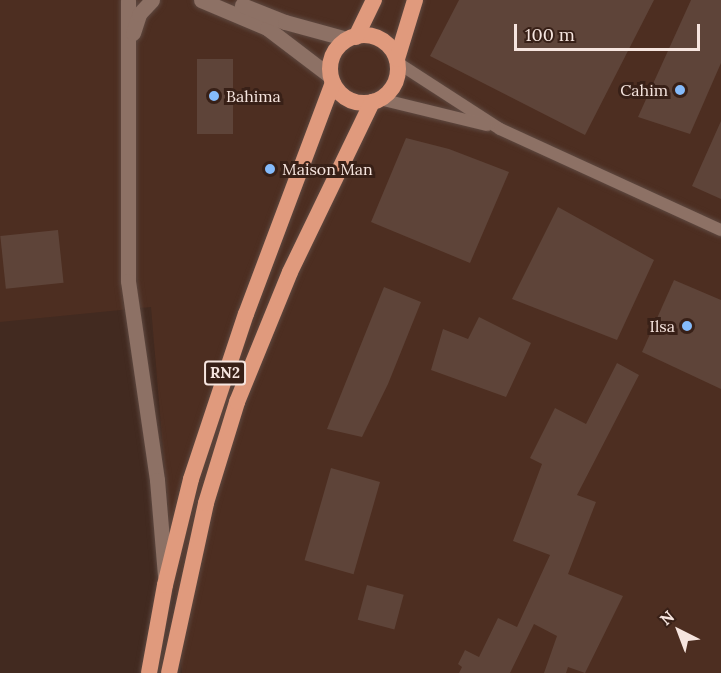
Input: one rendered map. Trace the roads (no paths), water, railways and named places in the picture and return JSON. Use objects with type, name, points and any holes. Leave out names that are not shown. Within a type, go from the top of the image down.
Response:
[{"type":"highway","name":"RN2","points":[[149,673],[165,585],[191,479],[224,375],[332,79],[333,55],[352,38],[374,0]]},
{"type":"highway","name":"RN2","points":[[170,673],[206,503],[237,402],[294,262],[376,101],[394,87],[398,61],[415,0]]},
{"type":"highway","points":[[352,38],[381,38],[398,61]]},
{"type":"highway","points":[[332,79],[345,97],[376,101]]},
{"type":"street","points":[[128,0],[128,281],[157,480],[165,585]]},
{"type":"street","points":[[129,53],[134,25],[152,0]]},
{"type":"street","points":[[201,0],[267,28],[332,79]]},
{"type":"street","points":[[232,0],[285,22],[352,38]]},
{"type":"street","points":[[398,61],[500,129],[721,230]]},
{"type":"street","points":[[376,101],[500,129]]},
{"type":"place","name":"Cahim","points":[[680,90]]},
{"type":"place","name":"Bahima","points":[[214,96]]},
{"type":"place","name":"Maison Man","points":[[270,169]]},
{"type":"place","name":"Ilsa","points":[[687,326]]}]
